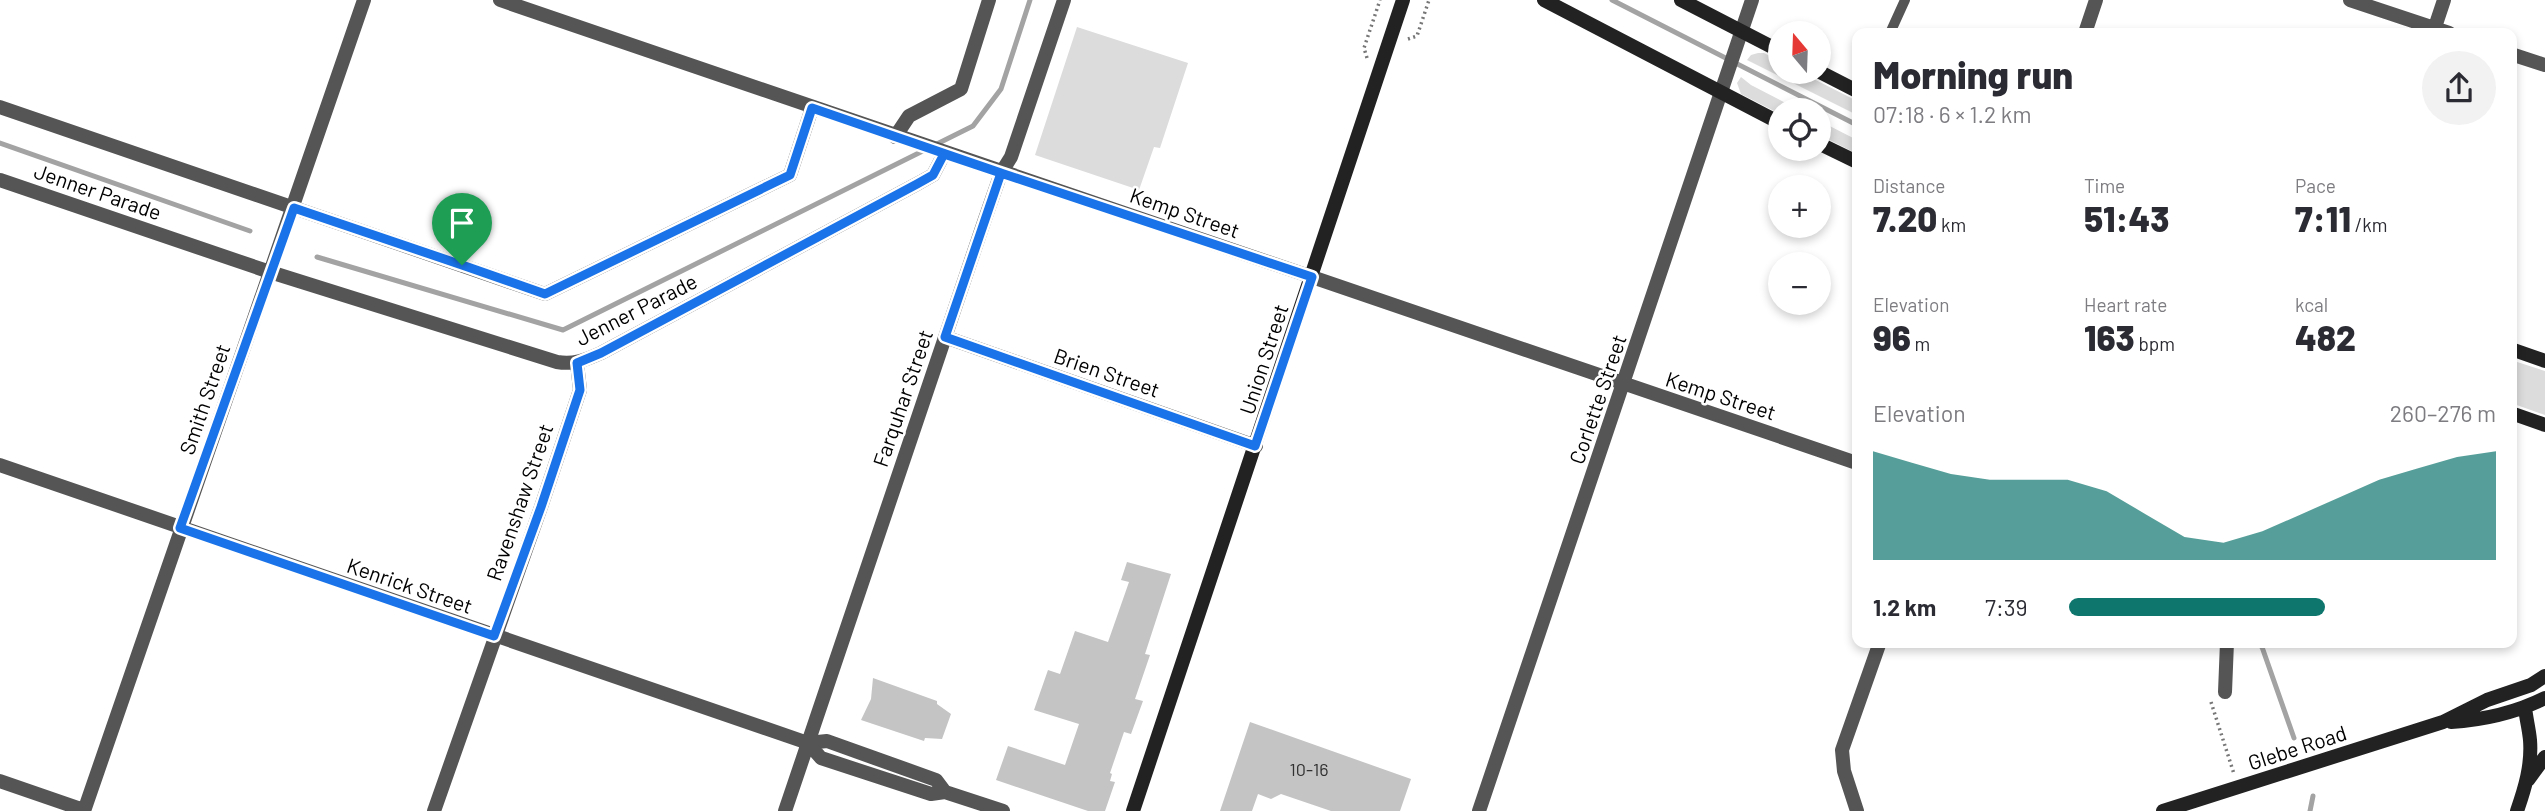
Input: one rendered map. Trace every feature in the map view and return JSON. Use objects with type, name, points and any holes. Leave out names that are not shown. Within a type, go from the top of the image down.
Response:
[{"type":"main road","name":"Union Street","points":[[1133,811],[1403,0]]},
{"type":"main road","points":[[1544,0],[1768,117]]},
{"type":"main road","points":[[1681,0],[1768,45]]},
{"type":"main road","points":[[1831,78],[1852,88]]},
{"type":"main road","points":[[1831,149],[1852,160]]},
{"type":"main road","points":[[2517,351],[2545,361]]},
{"type":"main road","points":[[2517,415],[2545,425]]},
{"type":"main road","name":"Glebe Road","points":[[2164,811],[2443,722],[2487,700],[2532,685],[2545,676]]},
{"type":"main road","points":[[2517,811],[2528,780],[2530,742],[2525,706],[2545,685]]},
{"type":"main road","name":"Glebe Road","points":[[2443,722],[2471,720],[2545,698]]},
{"type":"main road","points":[[2528,780],[2545,757]]},
{"type":"street","name":"Smith Street","points":[[84,810],[364,0]]},
{"type":"street","name":"Kemp Street","points":[[500,0],[939,153],[1852,461]]},
{"type":"street","points":[[902,139],[909,117],[961,89],[989,0]]},
{"type":"street","name":"Farquhar Street","points":[[785,811],[1001,173],[1011,158],[1064,0]]},
{"type":"street","name":"Corlette Street","points":[[1479,811],[1752,0]]},
{"type":"street","points":[[2087,28],[2096,0]]},
{"type":"street","points":[[2350,0],[2428,28]]},
{"type":"street","points":[[2440,28],[2444,0]]},
{"type":"street","points":[[2517,56],[2545,65]]},
{"type":"street","points":[[0,107],[545,294],[790,175],[812,108]]},
{"type":"street","name":"Jenner Parade","points":[[0,180],[270,272],[557,362],[577,363],[601,353],[933,175],[939,153]]},
{"type":"street","name":"Brien Street","points":[[945,337],[1255,446]]},
{"type":"street","name":"Ravenshaw Street","points":[[433,811],[580,390],[577,363]]},
{"type":"street","name":"Kenrick Street","points":[[0,465],[807,743],[821,758],[931,794],[945,792],[1003,811]]},
{"type":"street","points":[[1857,811],[1844,771],[1843,750],[1878,648]]},
{"type":"street","points":[[2225,692],[2227,648]]},
{"type":"street","points":[[0,781],[84,810]]},
{"type":"lane","points":[[1892,28],[1905,0]]},
{"type":"path","points":[[1363,48],[1380,0]]},
{"type":"path","points":[[1416,36],[1429,0]]},
{"type":"path","points":[[2225,692],[2210,698],[2239,787]]},
{"type":"shaded area","points":[[1077,27],[1188,63],[1160,148],[1154,147],[1139,190],[1035,155]]},
{"type":"shaded area","points":[[1758,53],[1768,55],[1768,70],[1747,60]]},
{"type":"shaded area","points":[[1741,77],[1776,98],[1768,98],[1768,108],[1741,94],[1737,83]]},
{"type":"shaded area","points":[[1795,84],[1824,84],[1852,98],[1852,112],[1831,102],[1831,98],[1823,98]]},
{"type":"shaded area","points":[[1831,127],[1852,137],[1852,151],[1831,141]]},
{"type":"shaded area","points":[[2517,362],[2545,371],[2545,415],[2517,405]]},
{"type":"building","points":[[1127,562],[1171,574],[1145,654],[1150,655],[1135,699],[1143,701],[1131,734],[1124,732],[1110,773],[1110,781],[1115,782],[1105,811],[1088,811],[996,780],[1008,746],[1065,765],[1079,724],[1034,710],[1048,670],[1060,674],[1075,631],[1108,642],[1129,582],[1121,580]]},
{"type":"building","points":[[873,678],[937,701],[937,704],[951,714],[942,739],[925,738],[924,741],[861,720],[871,699]]},
{"type":"building","points":[[1250,722],[1411,779],[1400,811],[1331,811],[1281,794],[1271,799],[1258,794],[1252,811],[1220,811]]},
{"type":"waterway","points":[[317,257],[563,330],[973,126],[1001,89],[1030,0]]},
{"type":"waterway","points":[[1612,0],[1852,122]]},
{"type":"waterway","points":[[0,143],[250,231]]},
{"type":"waterway","points":[[2262,648],[2294,738]]},
{"type":"waterway","points":[[2310,811],[2313,796]]},
{"type":"route","points":[[462,265],[294,208],[180,528],[494,636],[580,390],[577,363],[601,353],[933,175],[944,154],[1001,173],[1312,277],[1255,446],[945,337],[1001,173],[812,108],[790,175],[545,294],[462,265]]}]
